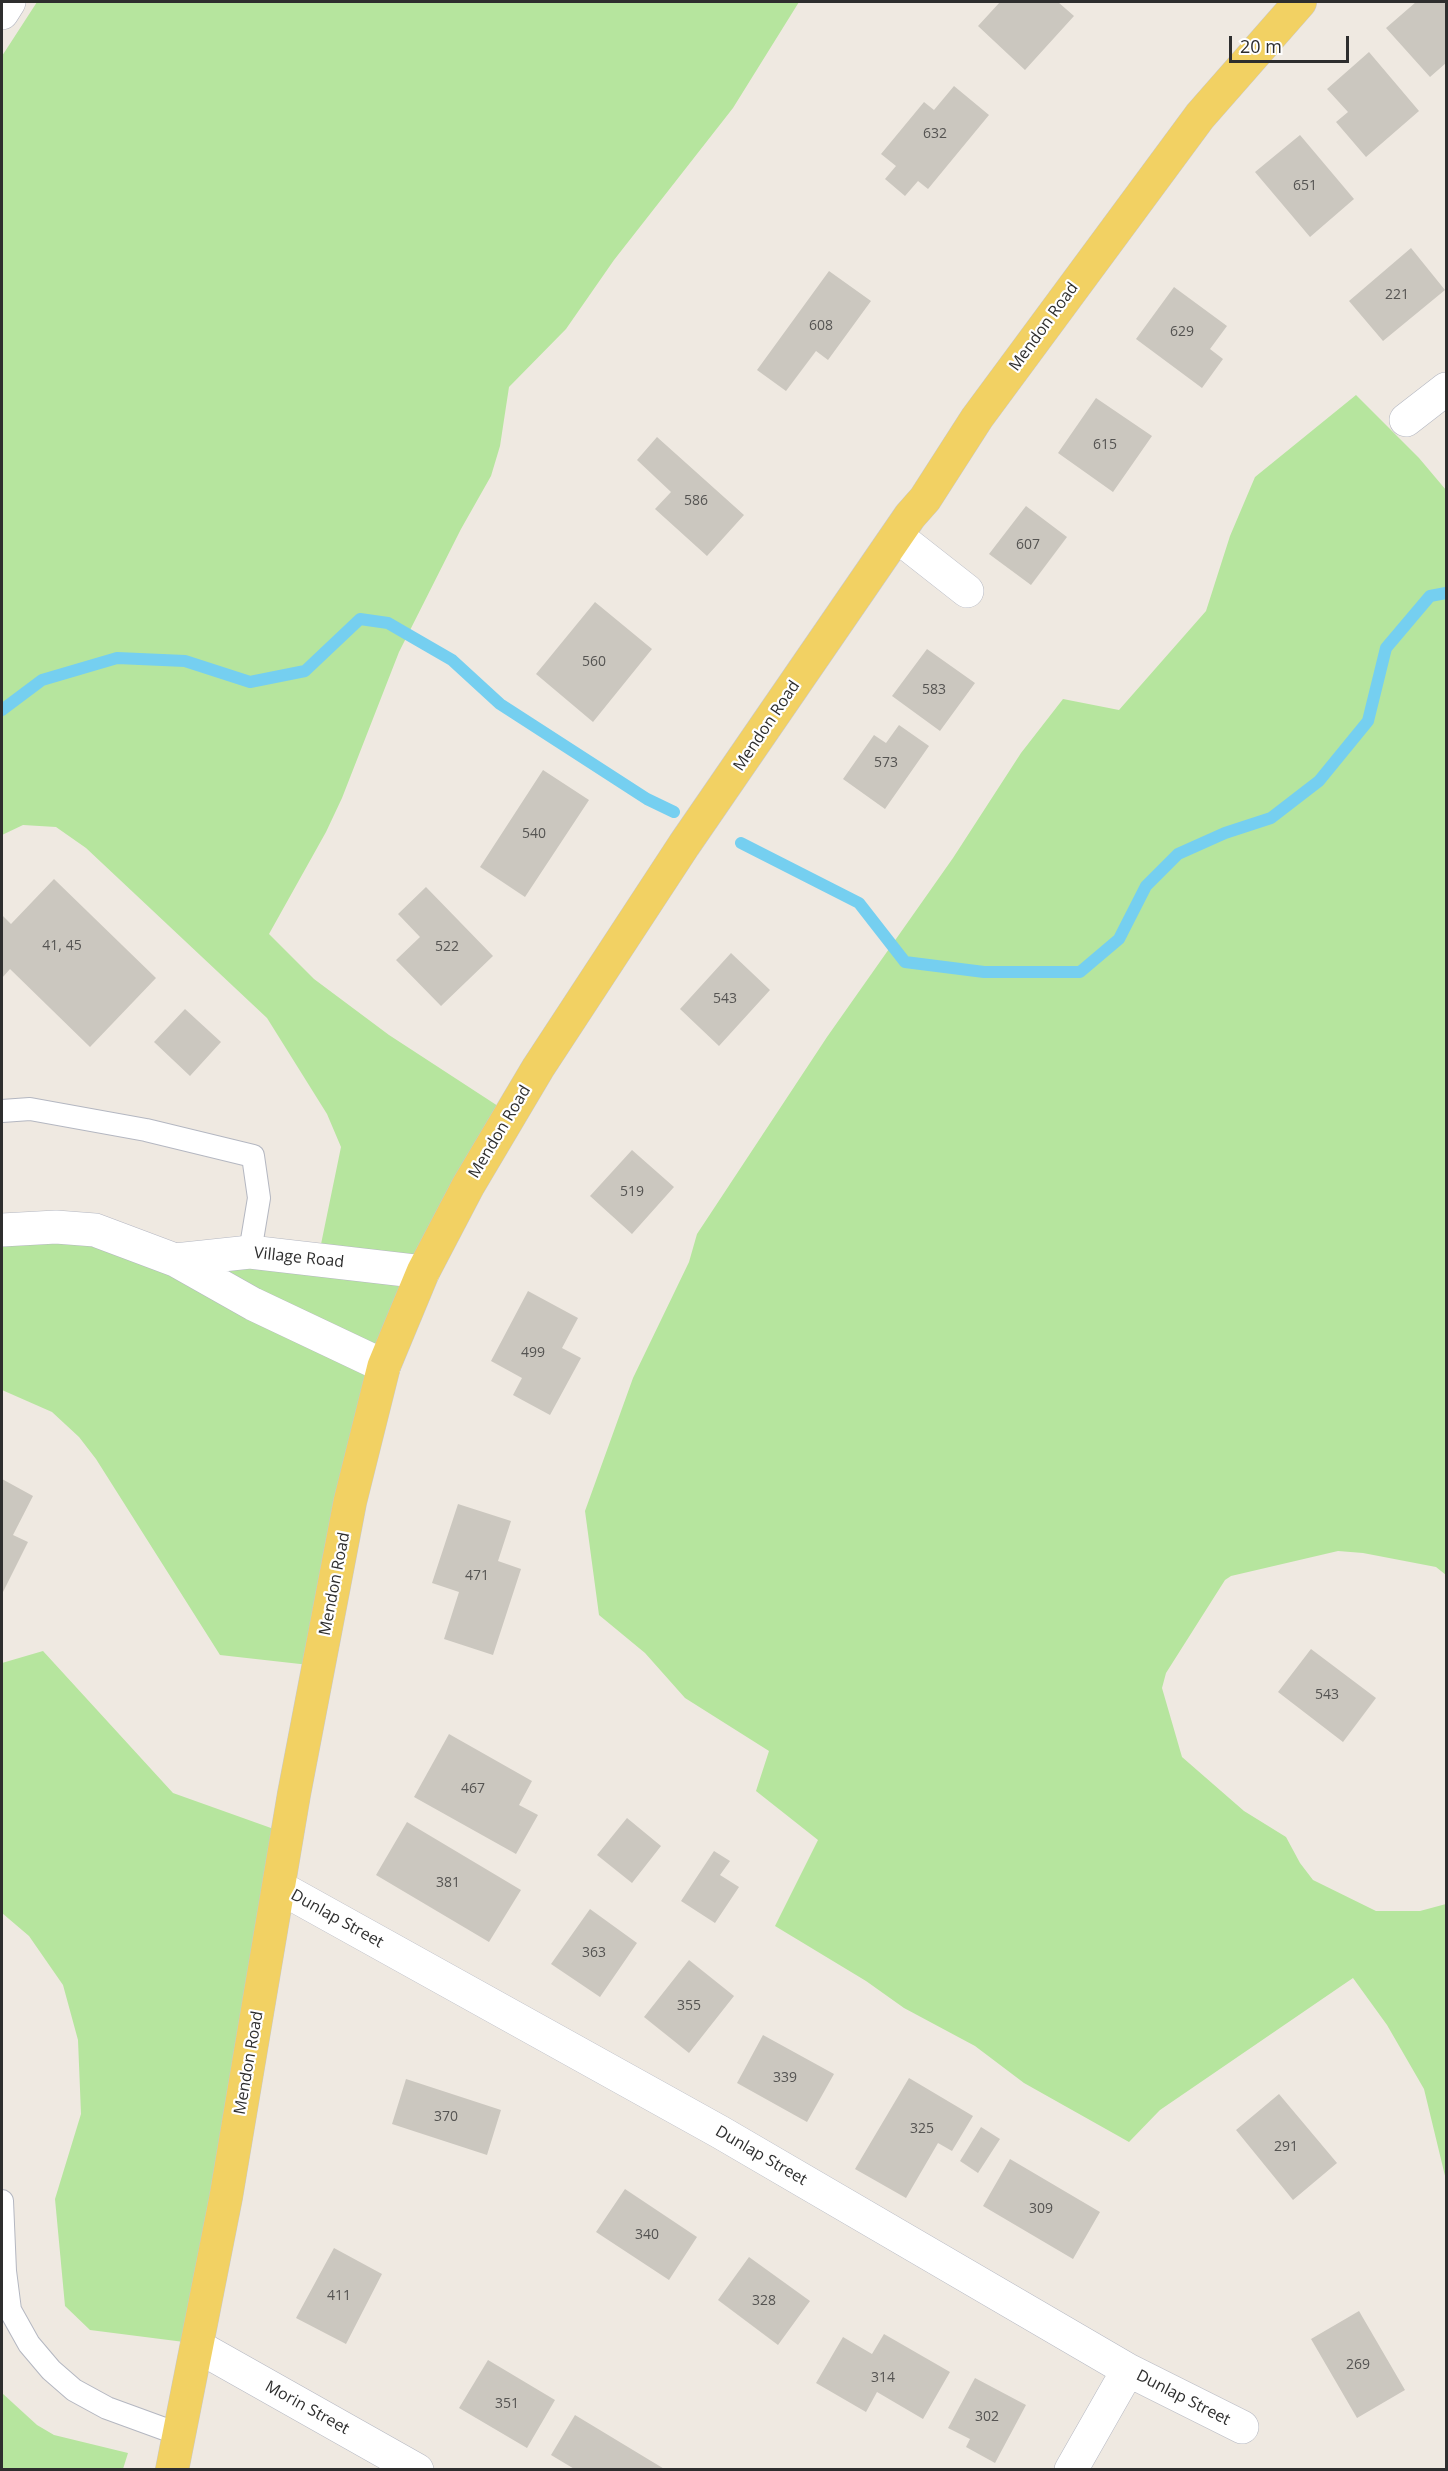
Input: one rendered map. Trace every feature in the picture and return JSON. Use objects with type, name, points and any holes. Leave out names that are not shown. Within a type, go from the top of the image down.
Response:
[{"type":"main road","name":"Mendon Road","points":[[172,2469],[181,2435],[205,2296],[226,2197],[294,1794],[350,1502],[384,1366],[423,1272],[468,1186],[583,997],[684,845],[910,516],[925,499],[977,418],[1200,116],[1300,2]]},
{"type":"street","points":[[2,13],[9,2]]},
{"type":"street","points":[[1406,420],[1446,389]]},
{"type":"street","points":[[897,536],[967,591]]},
{"type":"street","name":"Village Road","points":[[2,1230],[56,1227],[94,1230],[175,1260],[253,1304],[384,1366]]},
{"type":"street","name":"Village Road","points":[[175,1260],[250,1252],[423,1272]]},
{"type":"street","name":"Dunlap Street","points":[[279,1887],[720,2132],[1128,2370],[1242,2427]]},
{"type":"street","name":"Morin Street","points":[[197,2346],[417,2469]]},
{"type":"street","points":[[1071,2469],[1128,2370]]},
{"type":"lane","points":[[2,1111],[30,1109],[146,1130],[253,1155],[259,1198],[250,1252]]},
{"type":"lane","points":[[2,2201],[5,2271],[10,2310],[29,2344],[51,2370],[74,2390],[107,2408],[181,2435]]},
{"type":"green space","points":[[37,2],[799,2],[733,108],[614,260],[566,329],[509,387],[500,446],[491,476],[461,529],[399,652],[342,798],[326,832],[269,934],[314,979],[389,1035],[501,1108],[406,1334],[318,1666],[220,1655],[96,1459],[79,1437],[52,1412],[2,1390],[2,1234],[142,1246],[320,1249],[341,1147],[327,1114],[267,1018],[86,848],[56,827],[23,825],[2,835],[2,56]]},
{"type":"green space","points":[[1356,395],[1419,458],[1446,490],[1446,1575],[1436,1567],[1363,1553],[1338,1551],[1231,1576],[1225,1580],[1166,1673],[1162,1688],[1182,1757],[1244,1811],[1286,1837],[1300,1863],[1313,1880],[1376,1911],[1420,1911],[1446,1904],[1446,2180],[1424,2089],[1387,2025],[1353,1978],[1160,2110],[1129,2142],[1024,2083],[975,2046],[904,2008],[866,1981],[775,1926],[818,1840],[756,1791],[769,1751],[685,1698],[645,1653],[599,1615],[585,1511],[633,1378],[689,1262],[697,1234],[827,1037],[953,858],[1021,753],[1063,699],[1119,710],[1206,611],[1230,536],[1255,477]]},
{"type":"green space","points":[[43,1651],[173,1793],[285,1833],[192,2343],[90,2330],[65,2306],[55,2199],[81,2114],[78,2040],[63,1985],[29,1936],[2,1913],[2,1663]]},
{"type":"green space","points":[[2,2393],[37,2425],[54,2435],[128,2453],[123,2469],[2,2469]]},
{"type":"building","points":[[1000,2],[1058,2],[1074,16],[1025,70],[978,26]]},
{"type":"building","points":[[1416,2],[1446,2],[1446,63],[1430,77],[1386,28]]},
{"type":"building","points":[[1369,52],[1419,111],[1366,157],[1336,122],[1348,112],[1327,89]]},
{"type":"building","points":[[954,86],[989,115],[928,189],[918,181],[905,196],[885,179],[896,166],[881,154],[924,102],[934,110]]},
{"type":"building","points":[[1300,135],[1354,199],[1310,237],[1255,172]]},
{"type":"building","points":[[1411,248],[1445,290],[1383,341],[1349,301]]},
{"type":"building","points":[[829,271],[871,301],[828,360],[816,351],[786,391],[757,370]]},
{"type":"building","points":[[1174,287],[1227,326],[1210,349],[1223,359],[1202,388],[1136,339]]},
{"type":"building","points":[[1096,398],[1152,436],[1113,492],[1058,453]]},
{"type":"building","points":[[657,437],[744,515],[707,556],[655,509],[671,492],[637,460]]},
{"type":"building","points":[[1026,506],[1067,537],[1031,585],[989,554]]},
{"type":"building","points":[[595,602],[652,649],[593,722],[536,674]]},
{"type":"building","points":[[927,649],[975,683],[940,731],[892,696]]},
{"type":"building","points":[[899,725],[929,746],[885,809],[843,779],[874,735],[886,743]]},
{"type":"building","points":[[543,770],[589,800],[525,897],[480,867]]},
{"type":"building","points":[[54,879],[156,978],[90,1047],[10,969],[2,978],[2,915],[11,924]]},
{"type":"building","points":[[426,887],[493,956],[441,1006],[396,960],[420,937],[398,914]]},
{"type":"building","points":[[731,953],[770,990],[719,1046],[680,1009]]},
{"type":"building","points":[[185,1009],[221,1042],[190,1076],[154,1042]]},
{"type":"building","points":[[632,1150],[674,1187],[632,1234],[590,1196]]},
{"type":"building","points":[[528,1291],[578,1318],[562,1348],[581,1358],[550,1415],[513,1395],[522,1378],[491,1361]]},
{"type":"building","points":[[2,1479],[33,1496],[13,1535],[28,1542],[2,1594]]},
{"type":"building","points":[[458,1504],[511,1521],[498,1561],[521,1569],[493,1655],[444,1639],[459,1592],[432,1583]]},
{"type":"building","points":[[1311,1649],[1376,1698],[1343,1742],[1278,1692]]},
{"type":"building","points":[[449,1734],[532,1781],[519,1805],[538,1815],[516,1854],[414,1797]]},
{"type":"building","points":[[627,1818],[661,1846],[632,1883],[597,1855]]},
{"type":"building","points":[[407,1822],[521,1890],[489,1942],[376,1875]]},
{"type":"building","points":[[714,1851],[730,1861],[720,1875],[739,1887],[715,1923],[681,1901]]},
{"type":"building","points":[[590,1909],[637,1943],[600,1997],[551,1964]]},
{"type":"building","points":[[689,1960],[734,1996],[689,2053],[644,2017]]},
{"type":"building","points":[[763,2035],[834,2074],[807,2122],[737,2083]]},
{"type":"building","points":[[909,2078],[973,2116],[952,2151],[938,2143],[906,2198],[855,2169]]},
{"type":"building","points":[[406,2079],[501,2110],[487,2155],[392,2124]]},
{"type":"building","points":[[1279,2094],[1337,2163],[1293,2200],[1236,2130]]},
{"type":"building","points":[[981,2127],[1000,2139],[978,2173],[960,2161]]},
{"type":"building","points":[[1010,2159],[1100,2212],[1073,2259],[983,2206]]},
{"type":"building","points":[[625,2189],[697,2237],[669,2280],[596,2232]]},
{"type":"building","points":[[334,2248],[382,2274],[346,2344],[296,2318]]},
{"type":"building","points":[[749,2257],[810,2301],[778,2345],[718,2300]]},
{"type":"building","points":[[1359,2311],[1405,2390],[1357,2418],[1311,2339]]},
{"type":"building","points":[[884,2334],[950,2372],[923,2419],[877,2392],[866,2412],[816,2383],[843,2337],[872,2354]]},
{"type":"building","points":[[488,2360],[555,2400],[527,2448],[459,2408]]},
{"type":"building","points":[[975,2378],[1026,2405],[995,2463],[966,2447],[970,2439],[948,2428]]},
{"type":"building","points":[[575,2415],[666,2470],[576,2470],[551,2455]]},
{"type":"waterway","points":[[741,843],[859,903],[905,962],[984,972],[1080,972],[1119,939],[1146,886],[1178,854],[1225,833],[1271,818],[1319,781],[1368,721],[1386,648],[1430,596],[1446,593]]},
{"type":"waterway","points":[[2,710],[42,680],[117,658],[185,661],[250,682],[305,671],[360,619],[388,623],[452,660],[500,704],[647,799],[674,812]]}]
